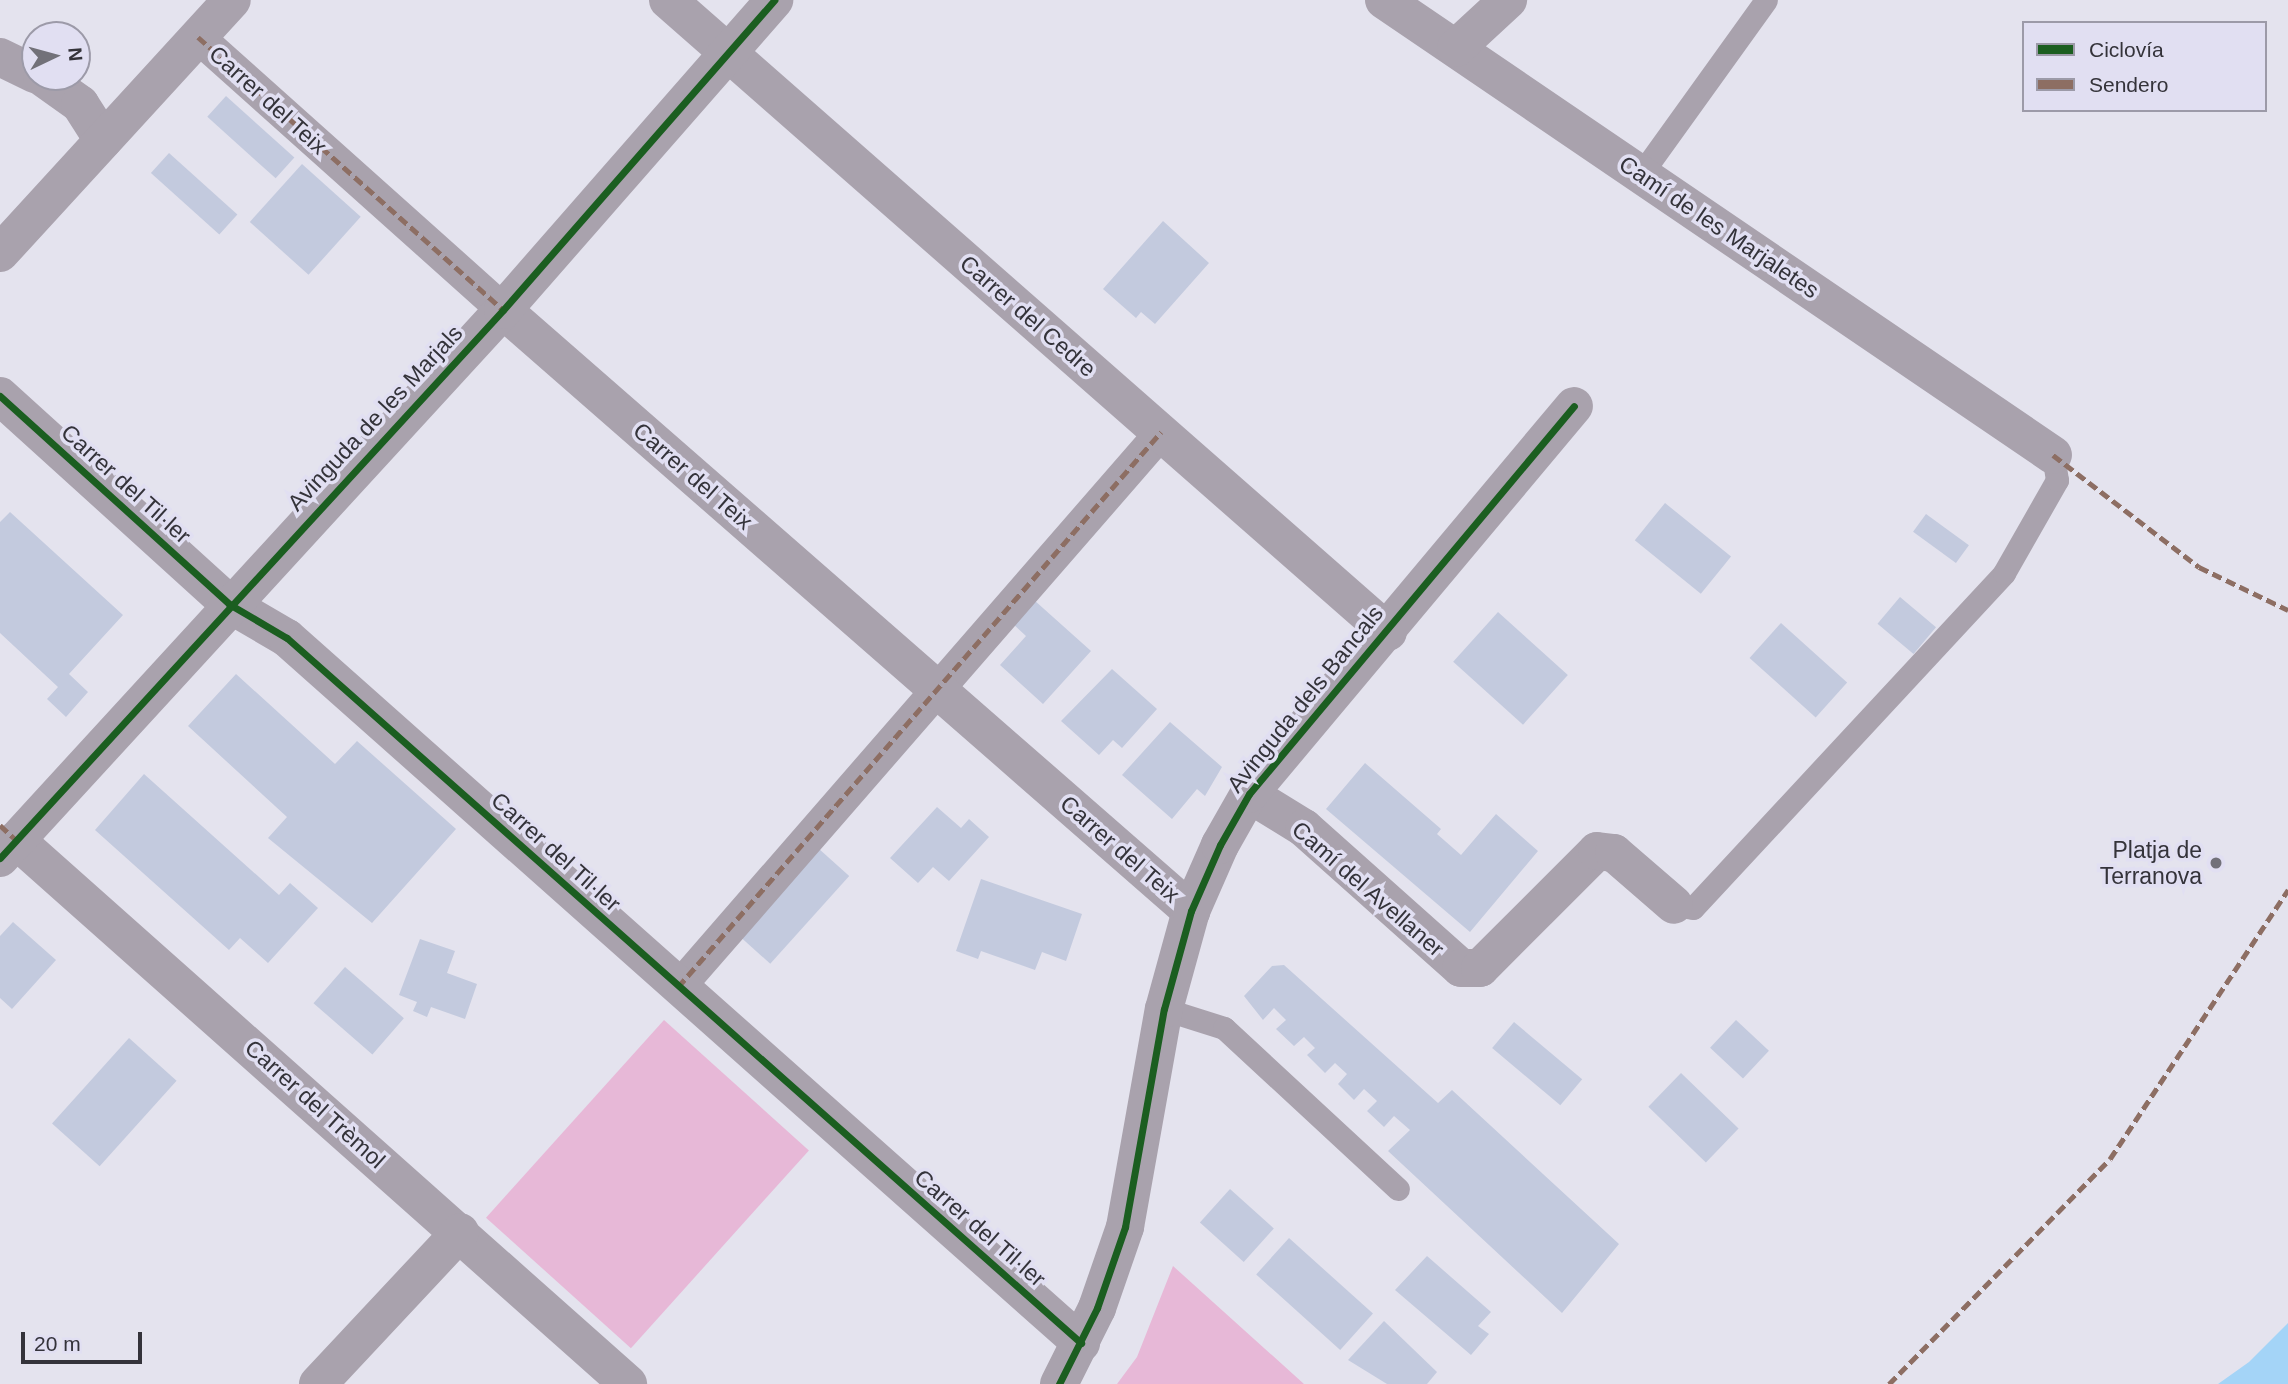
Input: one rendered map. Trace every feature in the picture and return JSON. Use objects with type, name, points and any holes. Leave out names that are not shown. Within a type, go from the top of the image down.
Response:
[{"type":"street","points":[[0,253],[232,0]]},
{"type":"street","name":"Carrer del Cedre","points":[[668,0],[1388,632]]},
{"type":"street","name":"Avinguda de les Marjals","points":[[5,841],[503,310],[731,55],[774,0]]},
{"type":"street","name":"Camí de les Marjaletes","points":[[1384,0],[2053,456]]},
{"type":"street","points":[[1456,48],[1508,0]]},
{"type":"street","name":"Carrer del Teix","points":[[198,37],[503,310],[1191,911]]},
{"type":"street","points":[[0,57],[21,67]]},
{"type":"street","points":[[62,91],[80,104],[103,140]]},
{"type":"street","name":"Carrer del Til·ler","points":[[0,396],[229,604],[287,638],[1082,1343]]},
{"type":"street","name":"Avinguda dels Bancals","points":[[1059,1384],[1082,1343],[1125,1227],[1164,1009],[1191,911],[1248,794],[1388,632],[1414,593],[1574,407]]},
{"type":"street","points":[[678,987],[1161,432]]},
{"type":"street","name":"Camí del Avellaner","points":[[1248,794],[1304,828],[1461,968],[1471,971],[1488,961],[1597,851],[1614,852],[1674,905]]},
{"type":"street","name":"Carrer del Trèmol","points":[[5,841],[460,1232],[628,1384]]},
{"type":"street","points":[[318,1384],[460,1232]]},
{"type":"lane","points":[[1641,174],[1766,0]]},
{"type":"lane","points":[[1674,905],[1693,908],[2004,573],[2057,480],[2053,456]]},
{"type":"lane","points":[[1164,1009],[1224,1028],[1398,1189]]},
{"type":"shaded area","points":[[664,1020],[809,1150],[631,1348],[486,1218]]},
{"type":"shaded area","points":[[1173,1266],[1304,1384],[1117,1384],[1137,1357]]},
{"type":"water","points":[[2288,1323],[2288,1384],[2218,1384],[2249,1362]]},
{"type":"building","points":[[226,96],[294,158],[276,178],[207,117]]},
{"type":"building","points":[[169,153],[237,215],[219,235],[151,173]]},
{"type":"building","points":[[302,164],[361,217],[309,275],[250,222]]},
{"type":"building","points":[[1163,221],[1209,263],[1155,324],[1141,312],[1136,318],[1103,289]]},
{"type":"building","points":[[1665,503],[1731,556],[1701,594],[1635,540]]},
{"type":"building","points":[[10,512],[123,615],[69,674],[88,692],[66,717],[47,699],[58,687],[0,633],[0,522]]},
{"type":"building","points":[[1926,514],[1969,545],[1956,563],[1913,532]]},
{"type":"building","points":[[1900,597],[1936,627],[1914,654],[1878,624]]},
{"type":"building","points":[[1034,600],[1091,651],[1043,704],[1000,665],[1026,636],[1013,624]]},
{"type":"building","points":[[1498,612],[1568,675],[1523,725],[1453,662]]},
{"type":"building","points":[[1781,623],[1847,683],[1816,717],[1750,658]]},
{"type":"building","points":[[1112,669],[1157,709],[1122,748],[1113,740],[1099,755],[1061,721]]},
{"type":"building","points":[[236,674],[335,764],[357,741],[456,829],[372,923],[268,838],[287,817],[188,726]]},
{"type":"building","points":[[1170,722],[1222,767],[1205,796],[1197,789],[1172,819],[1122,775]]},
{"type":"building","points":[[1365,763],[1441,829],[1437,834],[1461,855],[1496,814],[1538,851],[1470,932],[1326,809]]},
{"type":"building","points":[[144,774],[279,895],[290,883],[318,908],[268,963],[240,938],[229,950],[95,830]]},
{"type":"building","points":[[937,807],[961,828],[969,819],[989,837],[949,881],[933,867],[918,883],[890,858]]},
{"type":"building","points":[[818,848],[849,876],[770,964],[739,936]]},
{"type":"building","points":[[981,879],[1082,914],[1066,961],[1042,952],[1035,970],[981,951],[978,959],[956,951]]},
{"type":"building","points":[[13,922],[56,960],[12,1009],[0,998],[0,936]]},
{"type":"building","points":[[420,939],[455,951],[447,973],[477,984],[465,1019],[431,1007],[427,1017],[413,1011],[417,1002],[399,995]]},
{"type":"building","points":[[1284,965],[1438,1103],[1452,1090],[1619,1244],[1562,1313],[1388,1151],[1410,1130],[1394,1116],[1384,1127],[1367,1111],[1377,1101],[1364,1089],[1354,1100],[1338,1084],[1347,1074],[1335,1063],[1325,1073],[1307,1055],[1315,1048],[1304,1037],[1294,1046],[1276,1029],[1286,1020],[1274,1008],[1263,1020],[1244,996],[1272,966]]},
{"type":"building","points":[[345,967],[404,1018],[372,1054],[314,1003]]},
{"type":"building","points":[[1736,1020],[1769,1051],[1743,1078],[1710,1048]]},
{"type":"building","points":[[1514,1022],[1582,1079],[1560,1105],[1492,1048]]},
{"type":"building","points":[[129,1038],[177,1081],[100,1166],[52,1123]]},
{"type":"building","points":[[1681,1073],[1739,1129],[1706,1162],[1648,1107]]},
{"type":"building","points":[[1230,1189],[1274,1228],[1244,1262],[1200,1222]]},
{"type":"building","points":[[1289,1238],[1373,1314],[1340,1350],[1256,1274]]},
{"type":"building","points":[[1427,1256],[1491,1312],[1478,1326],[1489,1334],[1471,1355],[1395,1290]]},
{"type":"building","points":[[1384,1321],[1437,1372],[1427,1384],[1387,1384],[1348,1360]]},
{"type":"marked path","points":[[198,37],[503,310]]},
{"type":"marked path","points":[[678,987],[1161,432]]},
{"type":"marked path","points":[[2053,455],[2199,567],[2288,610]]},
{"type":"marked path","points":[[0,825],[16,840]]},
{"type":"marked path","points":[[1889,1384],[2110,1159],[2288,890]]},
{"type":"cycle path","points":[[0,858],[503,310],[774,0]]},
{"type":"cycle path","points":[[0,396],[229,604],[287,638],[1081,1343]]},
{"type":"cycle path","points":[[1059,1384],[1097,1308],[1125,1227],[1164,1009],[1191,911],[1220,845],[1249,794],[1574,406]]},
{"type":"place","name":"Platja de Terranova","points":[[2216,863]]}]
